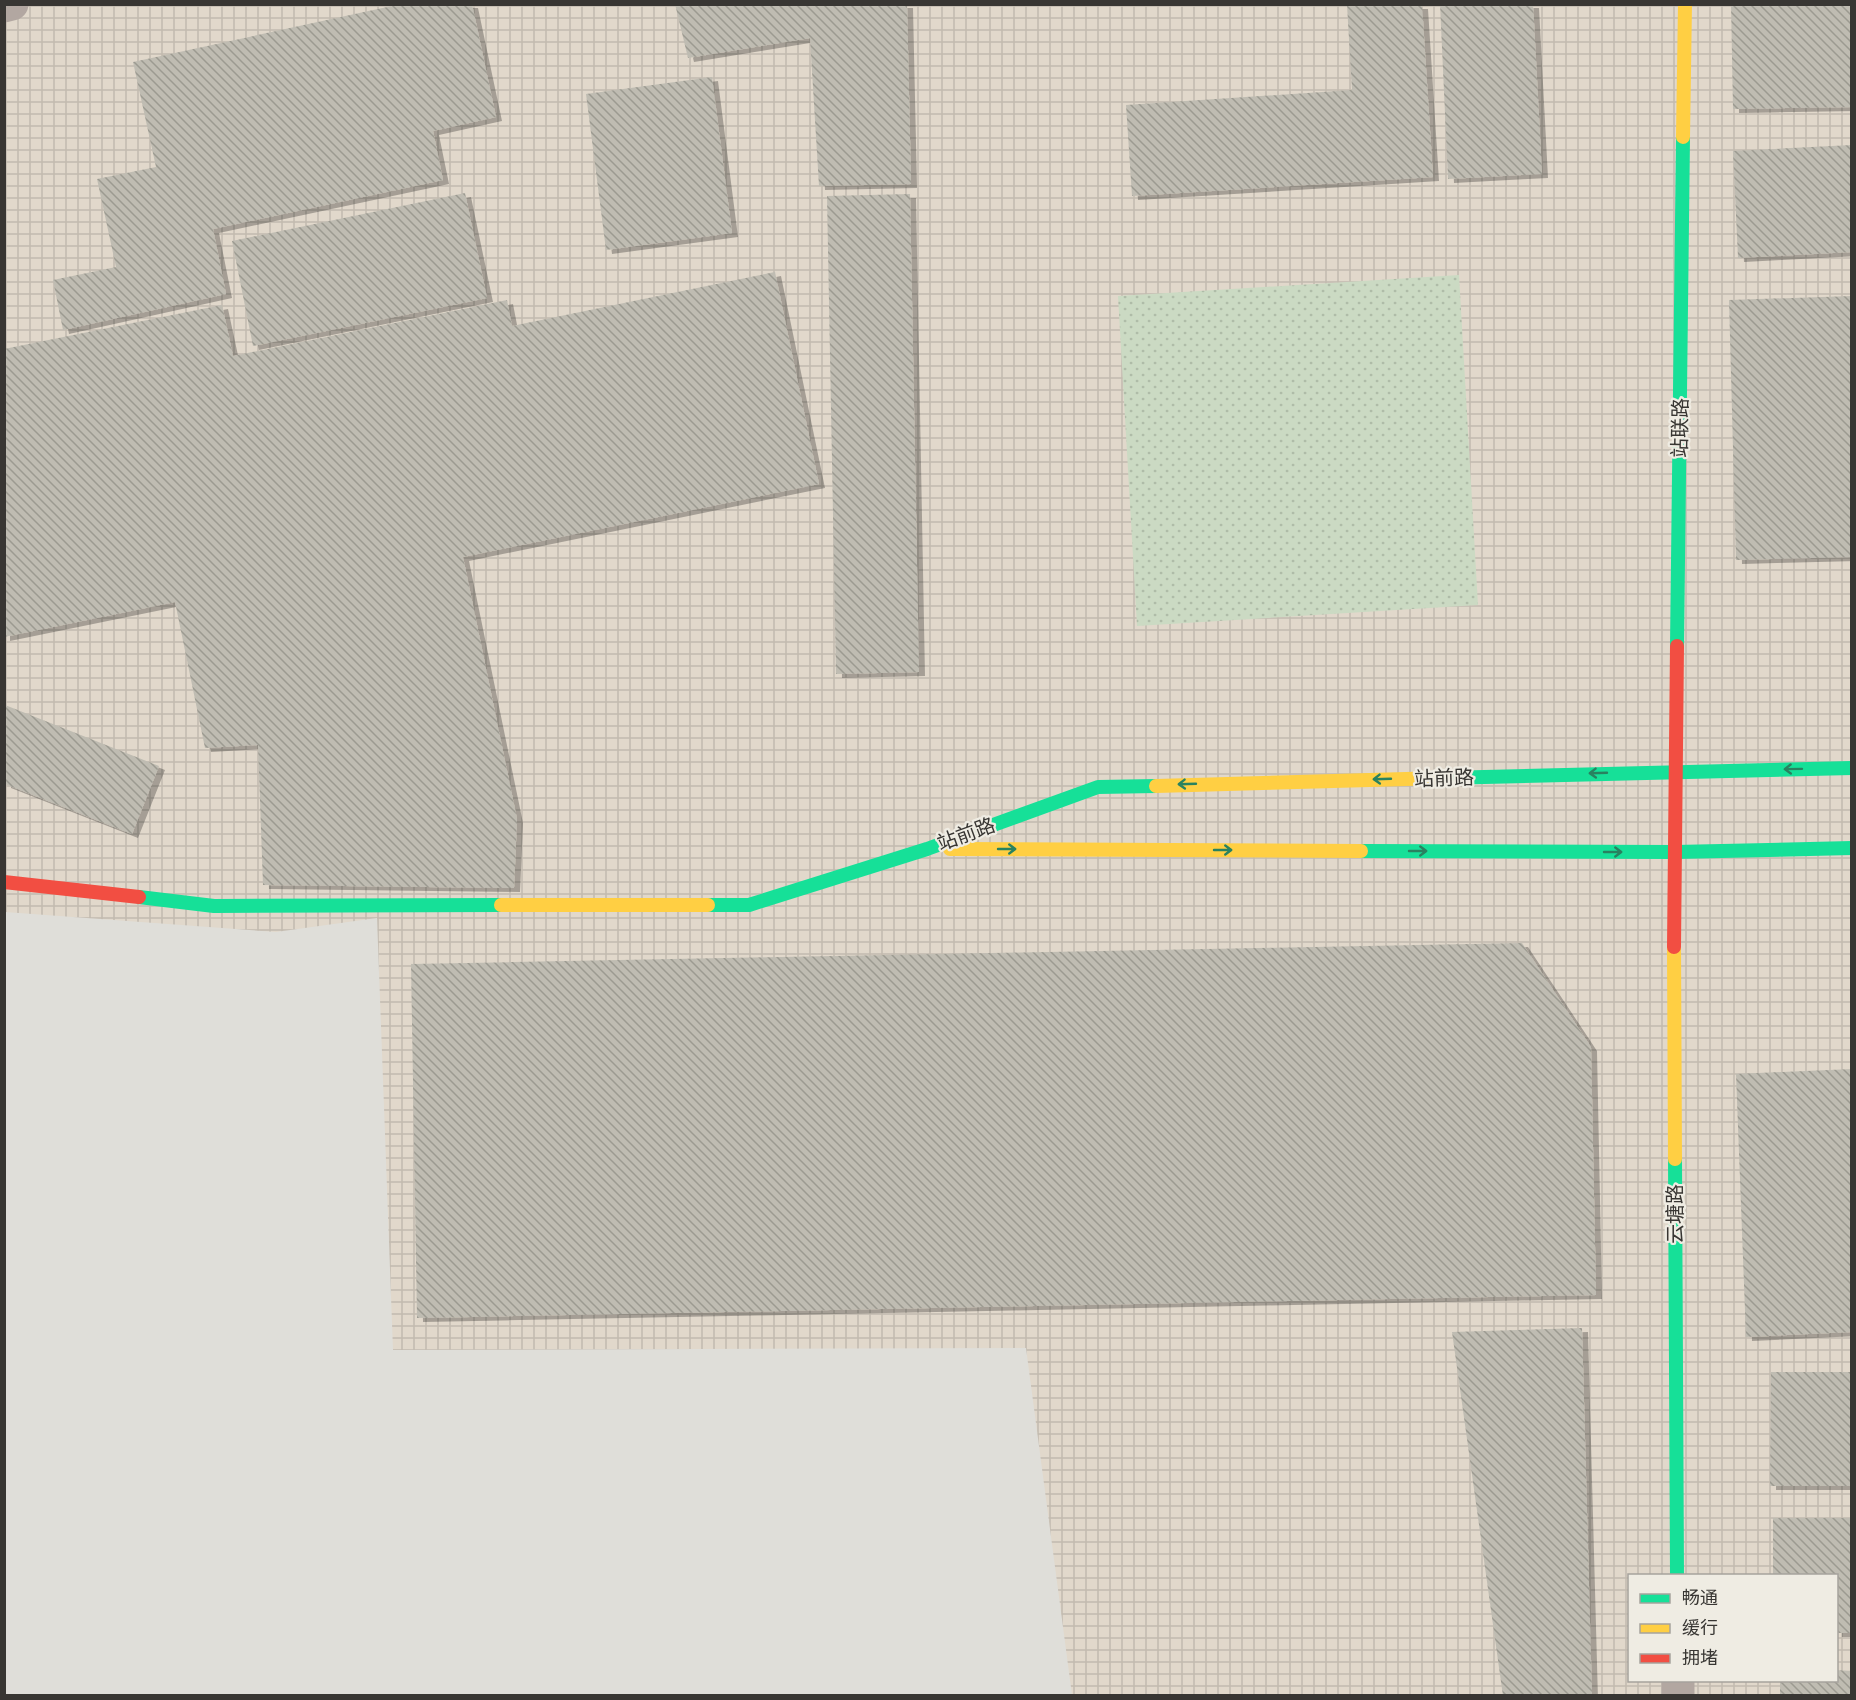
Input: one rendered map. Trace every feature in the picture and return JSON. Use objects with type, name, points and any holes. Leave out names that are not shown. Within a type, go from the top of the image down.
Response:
[{"type":"street","points":[[4,6],[12,4]]},
{"type":"street","name":"站联路","points":[[1675,852],[1685,4]]},
{"type":"street","name":"站前路","points":[[927,849],[1098,787],[1851,768]]},
{"type":"street","name":"站前路","points":[[927,849],[1675,852],[1851,848]]},
{"type":"street","points":[[4,882],[214,906],[749,905],[927,849]]},
{"type":"street","name":"云塘路","points":[[1675,852],[1677,1574]]},
{"type":"shaded area","points":[[4,5],[1851,5],[1851,1695],[1072,1695],[1026,1348],[393,1350],[377,918],[276,932],[5,912]]},
{"type":"green space","points":[[1459,275],[1478,605],[1137,626],[1118,296]]},
{"type":"building","points":[[401,4],[472,4],[496,117],[433,131],[443,180],[213,229],[226,294],[63,330],[53,280],[116,267],[97,179],[156,167],[133,62]]},
{"type":"building","points":[[675,4],[907,4],[911,184],[819,186],[810,38],[688,58]]},
{"type":"building","points":[[1440,4],[1533,4],[1542,174],[1448,179]]},
{"type":"building","points":[[1731,4],[1852,4],[1852,107],[1733,109]]},
{"type":"building","points":[[1347,5],[1422,5],[1433,177],[1132,196],[1126,105],[1352,90]]},
{"type":"building","points":[[712,77],[732,233],[606,250],[586,94]]},
{"type":"building","points":[[1852,145],[1852,252],[1738,258],[1733,151]]},
{"type":"building","points":[[465,193],[487,298],[253,346],[232,241]]},
{"type":"building","points":[[910,194],[919,672],[836,674],[827,196]]},
{"type":"building","points":[[775,272],[819,484],[463,557],[517,819],[514,888],[263,885],[258,745],[205,748],[175,602],[4,637],[4,349],[222,305],[233,356],[507,300],[512,326]]},
{"type":"building","points":[[1852,296],[1852,557],[1736,560],[1729,300]]},
{"type":"building","points":[[5,705],[159,766],[132,834],[5,784]]},
{"type":"building","points":[[1522,943],[1591,1047],[1596,1295],[417,1318],[411,964]]},
{"type":"building","points":[[1852,1069],[1852,1332],[1746,1337],[1736,1074]]},
{"type":"building","points":[[1582,1328],[1592,1696],[1503,1696],[1452,1332]]},
{"type":"building","points":[[1771,1372],[1852,1372],[1852,1486],[1770,1486]]},
{"type":"building","points":[[1773,1518],[1852,1518],[1852,1633],[1838,1633],[1838,1574],[1773,1574]]},
{"type":"building","points":[[1838,1670],[1852,1671],[1852,1696],[1780,1696],[1780,1682],[1838,1682]]},
{"type":"traffic: fast","points":[[1677,646],[1683,137]]},
{"type":"traffic: fast","points":[[1442,778],[1852,768]]},
{"type":"traffic: fast","points":[[708,905],[749,905],[927,849],[1098,787],[1156,786]]},
{"type":"traffic: fast","points":[[1361,851],[1675,852],[1852,848]]},
{"type":"traffic: fast","points":[[139,897],[214,906],[501,905]]},
{"type":"traffic: fast","points":[[1675,1159],[1677,1574]]},
{"type":"traffic: slow","points":[[1683,137],[1685,4]]},
{"type":"traffic: slow","points":[[1156,786],[1442,778]]},
{"type":"traffic: slow","points":[[950,849],[1361,851]]},
{"type":"traffic: slow","points":[[501,905],[708,905]]},
{"type":"traffic: slow","points":[[1674,947],[1675,1159]]},
{"type":"traffic: jam","points":[[1674,947],[1677,646]]},
{"type":"traffic: jam","points":[[4,882],[139,897]]}]
